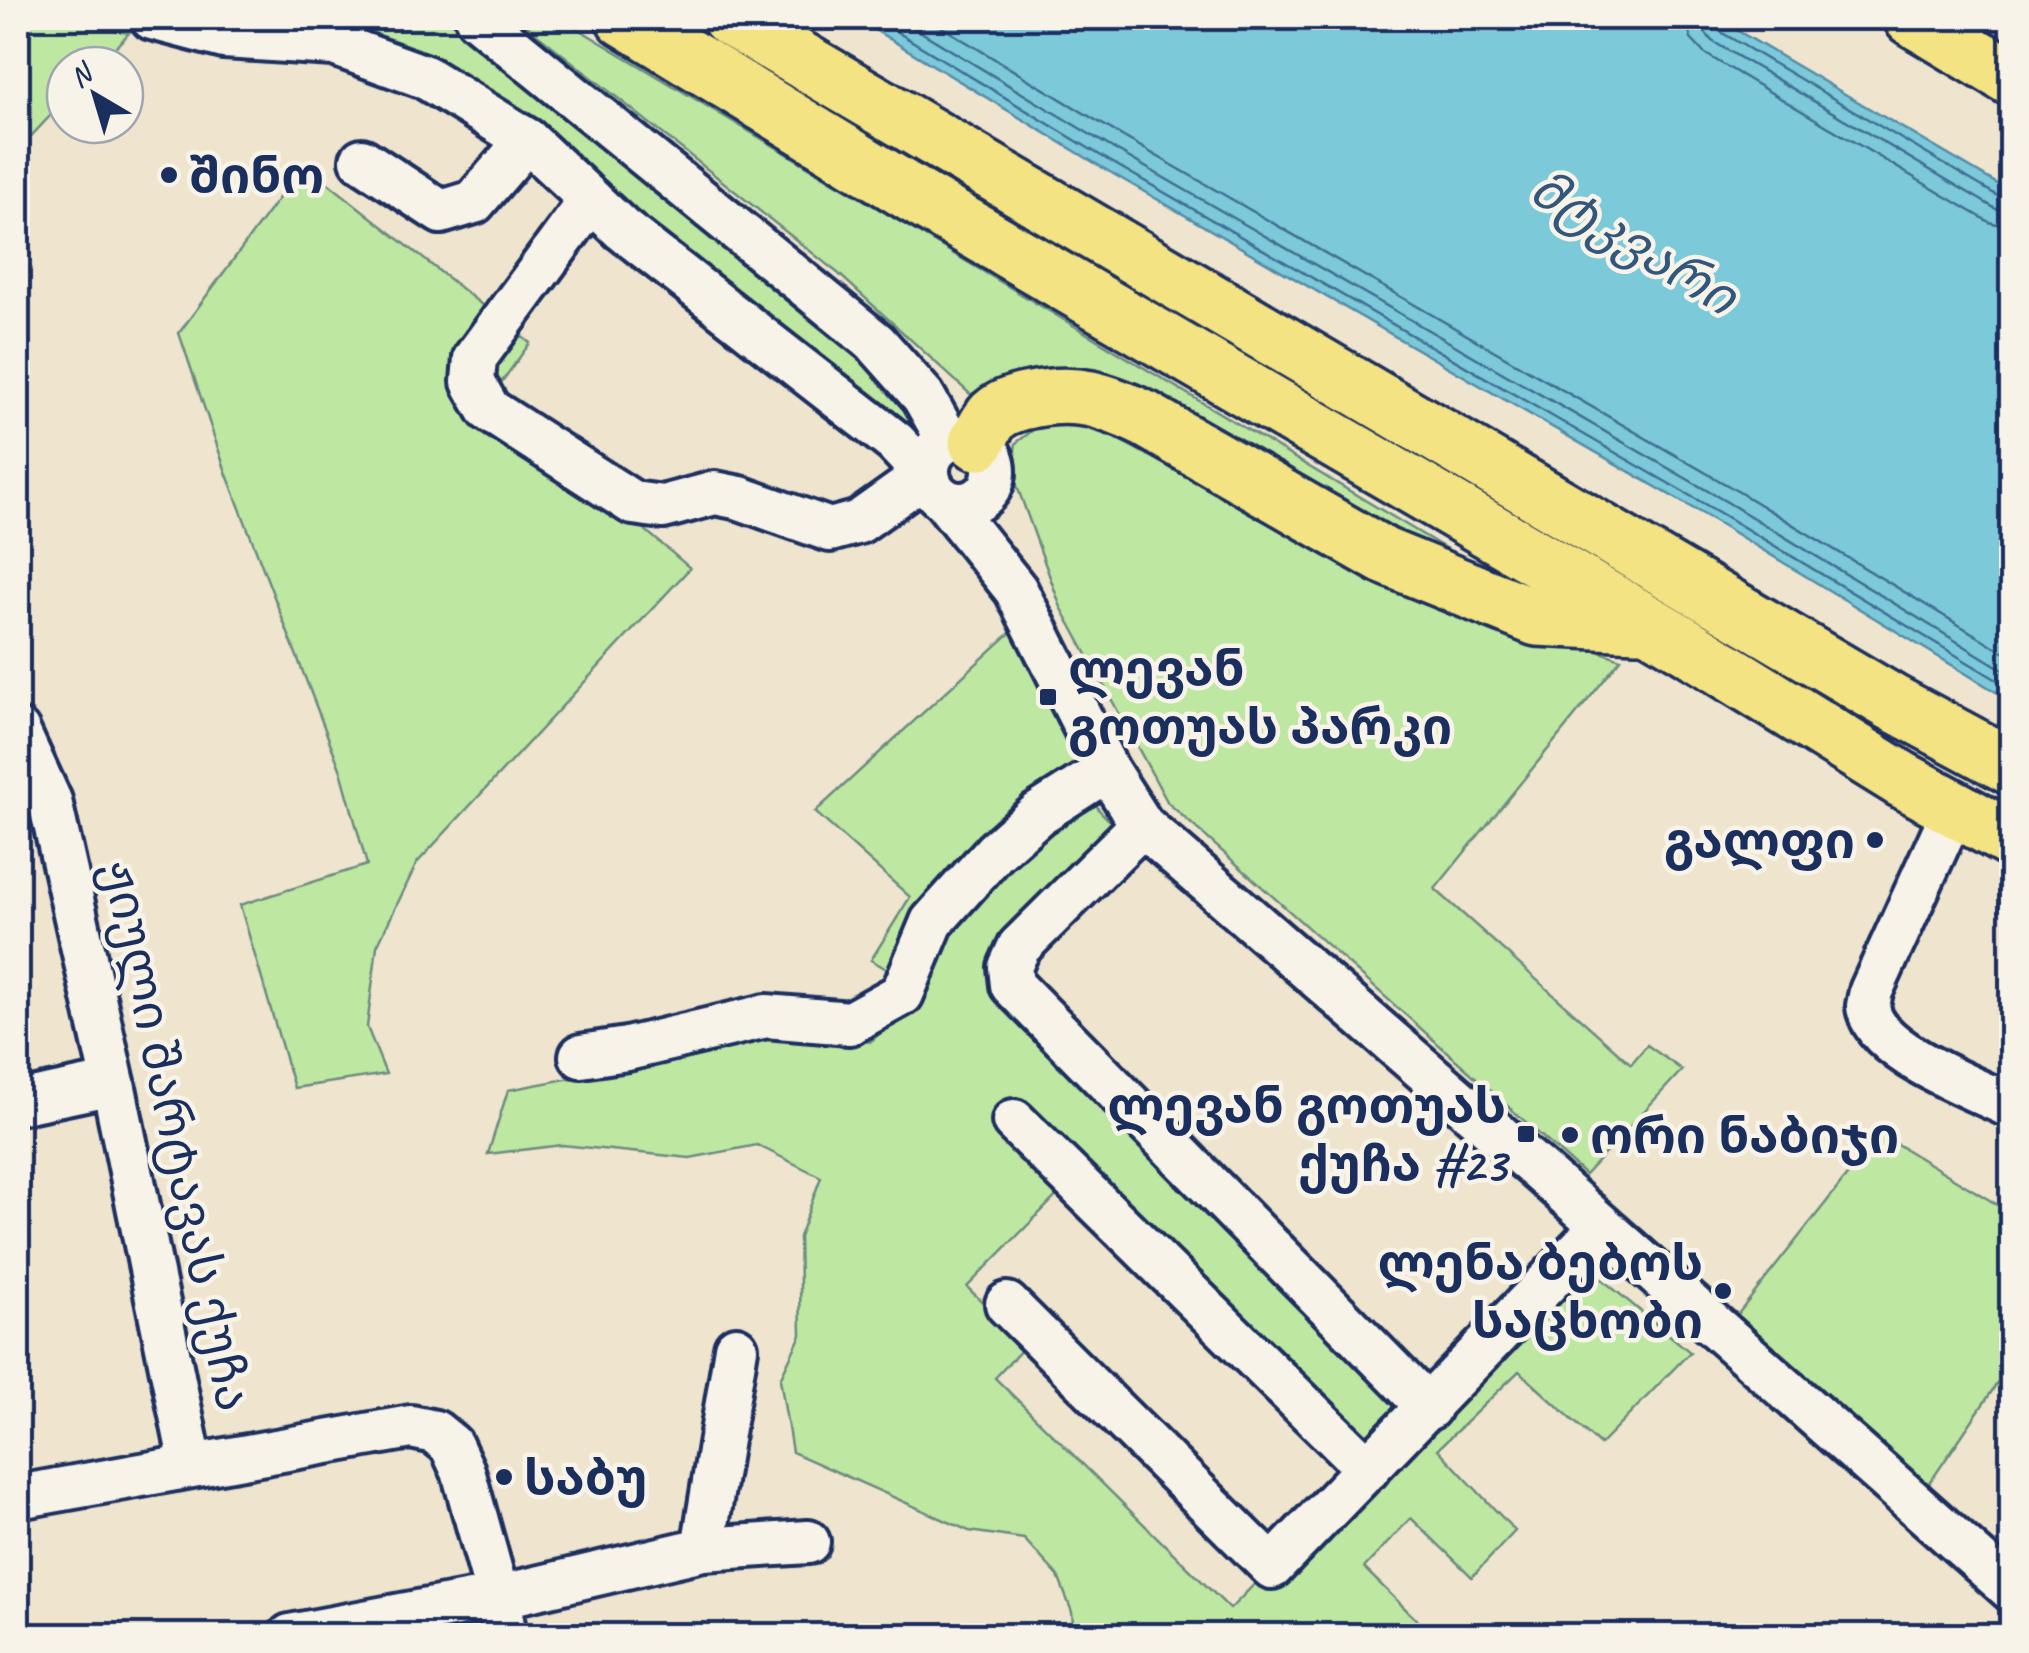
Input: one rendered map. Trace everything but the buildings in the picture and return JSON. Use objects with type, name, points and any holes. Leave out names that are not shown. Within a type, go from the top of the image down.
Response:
[{"type":"main road","points":[[624,18],[912,194],[2012,840]]},
{"type":"main road","points":[[730,18],[1891,702],[2012,767]]},
{"type":"main road","points":[[1912,18],[1969,32],[2012,78]]},
{"type":"main road","points":[[951,468],[994,415],[1022,402],[1052,395],[1078,395],[1145,418],[1401,563],[1537,618],[1645,624]]},
{"type":"street","points":[[152,18],[224,37],[334,44],[425,77],[527,140],[622,228],[895,442],[951,468]]},
{"type":"street","points":[[477,18],[876,344],[923,396],[951,468],[1107,770],[1142,825],[2012,1590]]},
{"type":"street","points":[[362,160],[441,212],[474,202],[527,140]]},
{"type":"street","points":[[590,200],[475,358],[473,382],[489,410],[633,503],[663,507],[715,493],[830,530],[859,522],[911,485],[951,468]]},
{"type":"street","name":"ჟიული შარტავას ქუჩა","points":[[18,730],[50,802],[113,1083],[191,1464],[411,1428],[435,1432],[451,1445],[463,1471],[502,1616]]},
{"type":"street","points":[[581,1056],[766,1016],[850,1023],[902,994],[932,922],[995,852],[1038,814],[1107,770]]},
{"type":"street","points":[[1954,809],[1871,991],[1868,1006],[1875,1024],[1903,1055],[2012,1107]]},
{"type":"street","points":[[1142,825],[1019,948],[1010,967],[1012,986],[1429,1408]]},
{"type":"street","points":[[18,1103],[113,1083]]},
{"type":"street","points":[[1014,1121],[1368,1469]]},
{"type":"street","points":[[1007,1304],[1272,1567],[1601,1228]]},
{"type":"street","points":[[703,1549],[736,1348]]},
{"type":"street","points":[[18,1497],[191,1464]]},
{"type":"street","points":[[290,1636],[502,1616],[703,1549],[808,1542]]},
{"type":"green space","points":[[18,18],[73,18],[129,33],[117,45],[45,45],[45,121],[18,150]]},
{"type":"green space","points":[[183,18],[459,18],[869,350],[923,412],[917,427],[907,429],[429,71]]},
{"type":"green space","points":[[517,18],[560,18],[1515,590],[1374,533],[1099,370],[970,394],[839,274]]},
{"type":"green space","points":[[304,164],[530,343],[490,398],[690,568],[417,863],[377,946],[367,1027],[386,1074],[294,1088],[240,905],[367,865],[341,771],[226,472],[179,333]]},
{"type":"green space","points":[[1083,421],[1365,570],[1621,659],[1435,889],[1631,1064],[1647,1045],[1682,1070],[1585,1175],[1168,803],[1060,605],[1012,472],[1016,443],[1041,424]]},
{"type":"green space","points":[[1012,631],[1099,810],[1128,839],[1010,967],[1428,1408],[1575,1257],[1690,1352],[1600,1445],[1519,1371],[1438,1449],[1515,1531],[1472,1577],[1411,1518],[1364,1568],[1432,1635],[1074,1635],[1072,1612],[1058,1576],[1024,1539],[969,1531],[792,1452],[780,1379],[801,1335],[799,1237],[821,1177],[757,1145],[690,1158],[562,1145],[488,1154],[508,1090],[661,1061],[772,1034],[824,1032],[870,1042],[928,993],[871,960],[910,897],[815,812]],"holes":[[[1072,1180],[1367,1469],[1230,1609],[995,1378],[1026,1345],[967,1287]]]},
{"type":"green space","points":[[1880,1134],[2011,1213],[2011,1363],[1927,1487],[1734,1319]]},
{"type":"water","name":"მტკვარი","points":[[855,18],[1716,18],[2011,192],[2011,701],[1715,521],[1103,168]]},
{"type":"place","name":"შინო","points":[[169,175]]},
{"type":"place","name":"ლევან გოთუას პარკი","points":[[1048,697]]},
{"type":"place","name":"გალფი","points":[[1875,840]]},
{"type":"place","name":"ლევან გოთუას ქუჩა #23","points":[[1526,1134]]},
{"type":"place","name":"ორი ნაბიჯი","points":[[1570,1135]]},
{"type":"place","name":"ლენა ბებოს საცხობი","points":[[1723,1291]]},
{"type":"place","name":"საბუ","points":[[504,1477]]}]
